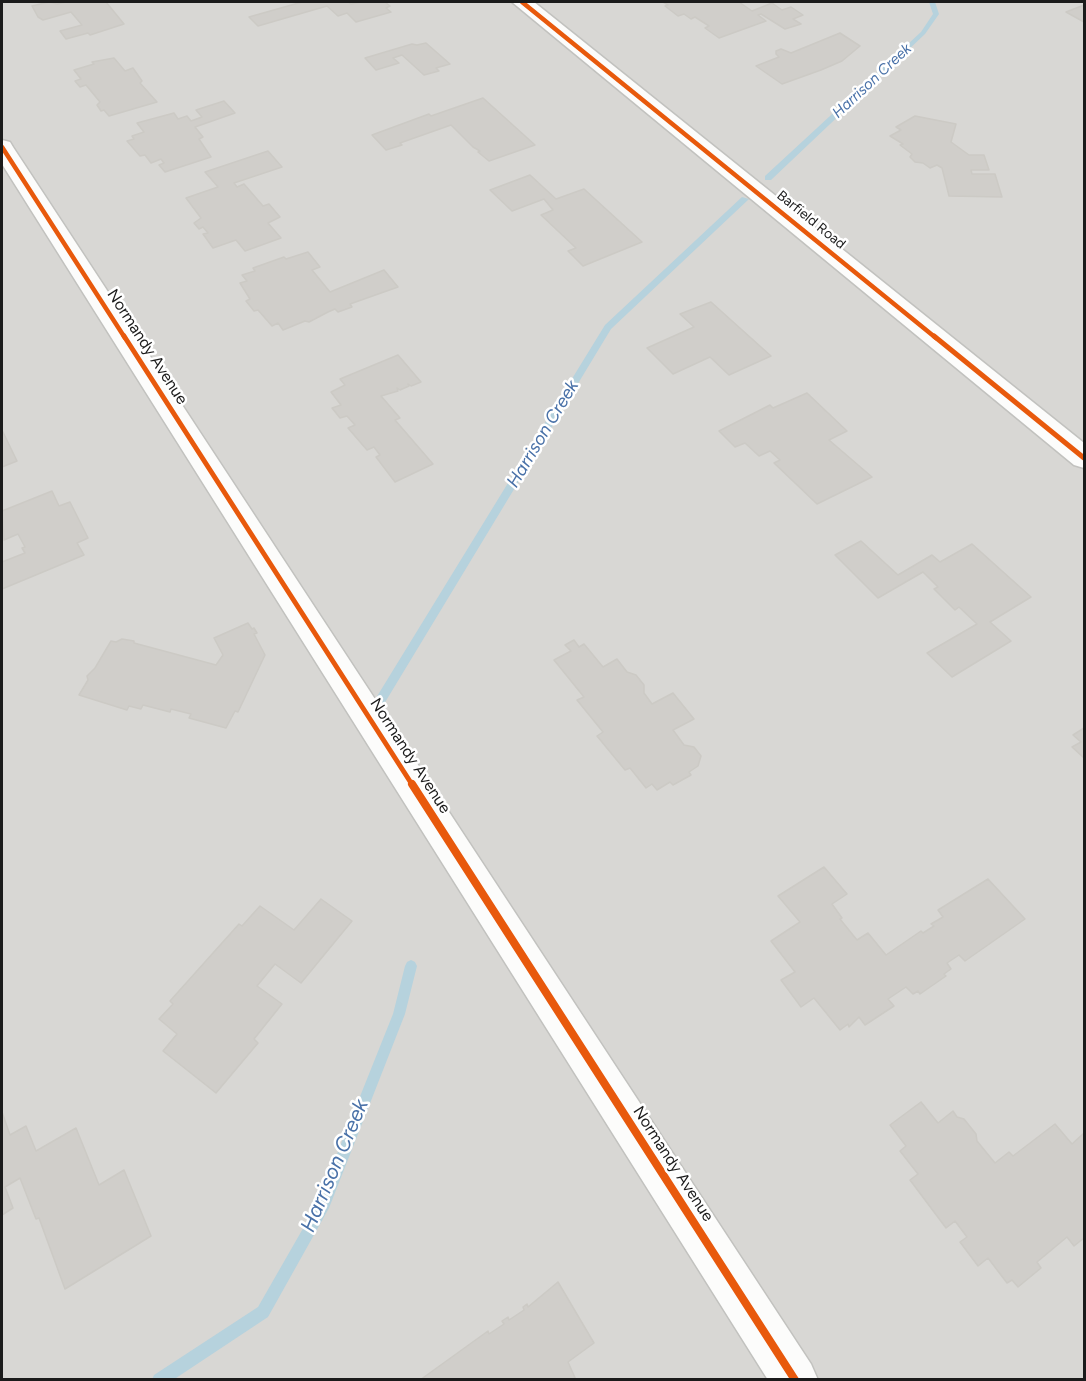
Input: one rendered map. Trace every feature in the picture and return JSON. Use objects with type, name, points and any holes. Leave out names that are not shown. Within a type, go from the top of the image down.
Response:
[{"type":"street","name":"Barfield Road","points":[[522,2],[1084,458]]},
{"type":"street","name":"Normandy Avenue","points":[[2,147],[795,1380]]},
{"type":"shaded area","points":[[2,2],[1084,2],[1084,1379],[2,1379]]},
{"type":"building","points":[[49,2],[57,4],[106,2],[124,24],[90,35],[88,33],[66,39],[60,31],[82,25],[71,12],[43,20],[38,17],[32,6]]},
{"type":"building","points":[[302,2],[348,2],[351,4],[385,2],[390,6],[386,8],[391,12],[356,22],[347,13],[338,16],[327,6],[258,26],[249,17]]},
{"type":"building","points":[[663,2],[739,2],[752,11],[772,3],[782,10],[791,7],[803,15],[793,19],[801,24],[785,29],[761,14],[758,15],[766,21],[719,38],[705,28],[709,26],[695,17],[691,19],[684,14],[678,16]]},
{"type":"building","points":[[1084,5],[1084,22],[1066,12]]},
{"type":"building","points":[[840,33],[860,46],[842,61],[821,70],[782,84],[756,66],[779,57],[776,51],[781,49],[791,53]]},
{"type":"building","points":[[426,43],[450,64],[436,68],[439,71],[424,75],[402,55],[393,58],[399,63],[376,70],[365,58],[412,44]]},
{"type":"building","points":[[114,58],[125,71],[133,68],[142,81],[140,83],[157,102],[109,116],[104,110],[101,111],[97,105],[100,102],[86,85],[80,87],[75,81],[81,79],[74,70],[94,64],[92,62]]},
{"type":"building","points":[[483,98],[535,145],[489,161],[451,125],[386,150],[372,135],[429,114],[431,116]]},
{"type":"building","points":[[224,101],[235,113],[195,127],[203,137],[199,139],[211,157],[165,172],[159,165],[164,163],[161,159],[151,163],[145,155],[140,156],[127,141],[134,139],[132,136],[144,132],[137,123],[174,113],[178,119],[187,116],[191,121],[202,117],[196,110]]},
{"type":"building","points":[[915,116],[956,124],[951,142],[969,155],[984,155],[989,170],[971,170],[972,174],[995,174],[1002,197],[949,196],[942,168],[937,165],[930,168],[923,163],[915,162],[910,157],[912,154],[900,145],[903,144],[890,136],[901,130],[896,127]]},
{"type":"building","points":[[268,151],[282,167],[234,183],[237,187],[244,184],[263,206],[269,204],[280,217],[268,223],[281,238],[245,251],[236,240],[213,248],[203,234],[208,233],[203,227],[199,229],[194,223],[201,218],[186,198],[218,187],[205,172]]},
{"type":"building","points":[[530,175],[556,199],[584,189],[642,242],[583,266],[568,251],[576,248],[541,215],[553,210],[544,199],[512,211],[490,190]]},
{"type":"building","points":[[308,252],[320,267],[312,270],[330,292],[384,270],[398,287],[350,304],[352,307],[338,312],[335,309],[309,322],[305,321],[283,330],[278,323],[272,326],[258,310],[254,311],[246,301],[250,299],[240,283],[247,281],[242,275],[255,271],[253,268],[284,257],[286,259]]},
{"type":"building","points":[[711,302],[771,356],[729,375],[710,357],[673,374],[647,348],[694,327],[680,314]]},
{"type":"building","points":[[398,355],[421,382],[411,386],[408,384],[409,386],[400,390],[397,388],[398,391],[381,396],[400,418],[395,420],[433,464],[395,482],[376,457],[380,455],[374,447],[367,450],[348,428],[355,425],[347,416],[340,418],[332,408],[341,405],[331,392],[345,385],[340,379]]},
{"type":"building","points":[[807,393],[847,431],[829,440],[872,477],[817,504],[774,463],[780,460],[770,451],[759,456],[745,443],[735,447],[719,431],[770,405],[773,408]]},
{"type":"building","points":[[2,430],[17,461],[2,467]]},
{"type":"building","points":[[52,491],[59,506],[70,502],[88,538],[77,543],[84,555],[2,589],[2,562],[25,553],[22,548],[25,547],[18,534],[4,540],[2,511]]},
{"type":"building","points":[[861,541],[898,575],[932,555],[940,562],[972,544],[1031,597],[990,622],[1011,641],[952,677],[927,653],[977,624],[959,607],[955,610],[934,589],[938,587],[923,572],[878,598],[835,555]]},
{"type":"building","points":[[248,623],[257,633],[254,634],[265,655],[238,712],[235,711],[226,728],[189,718],[191,714],[171,709],[170,712],[143,705],[141,709],[129,706],[127,710],[79,695],[88,680],[87,676],[95,668],[111,641],[116,642],[122,639],[134,641],[134,643],[216,665],[223,655],[214,638]]},
{"type":"building","points":[[574,640],[579,647],[584,644],[603,667],[617,659],[627,672],[636,675],[644,685],[644,693],[652,704],[673,693],[694,719],[673,730],[684,745],[694,747],[701,756],[698,766],[689,772],[691,775],[673,785],[670,782],[657,790],[652,784],[646,788],[630,768],[625,770],[597,736],[603,732],[577,700],[584,697],[554,660],[571,651],[565,645]]},
{"type":"building","points":[[1084,728],[1084,758],[1072,747],[1081,742],[1073,735]]},
{"type":"building","points":[[824,867],[847,894],[832,904],[842,918],[840,919],[857,940],[868,933],[886,955],[921,931],[923,933],[934,926],[931,924],[943,917],[938,910],[988,879],[1025,919],[965,961],[959,955],[947,963],[951,969],[944,974],[946,976],[920,994],[918,991],[913,994],[906,987],[888,999],[894,1006],[865,1025],[859,1017],[849,1027],[848,1024],[840,1030],[814,998],[801,1007],[781,980],[795,972],[771,941],[800,922],[778,896]]},
{"type":"building","points":[[321,899],[352,921],[301,983],[275,964],[257,986],[282,1004],[254,1039],[258,1043],[216,1093],[163,1051],[177,1034],[159,1019],[173,1004],[170,1001],[239,924],[242,926],[260,906],[294,930]]},
{"type":"building","points":[[921,1102],[938,1123],[953,1111],[957,1117],[964,1119],[976,1134],[977,1141],[995,1163],[1009,1152],[1013,1156],[1055,1124],[1072,1144],[1084,1133],[1084,1238],[1074,1246],[1067,1237],[1037,1262],[1041,1268],[1018,1287],[1012,1280],[1007,1283],[988,1258],[978,1266],[960,1242],[967,1237],[955,1221],[946,1228],[910,1180],[918,1174],[900,1151],[906,1146],[890,1125]]},
{"type":"building","points":[[2,1112],[10,1135],[26,1126],[36,1151],[76,1128],[99,1185],[124,1170],[151,1236],[65,1289],[39,1218],[36,1219],[20,1178],[5,1187],[13,1208],[2,1215]]},
{"type":"building","points":[[558,1282],[594,1343],[568,1362],[576,1380],[420,1380],[488,1331],[489,1334],[504,1324],[502,1321],[508,1317],[509,1320],[524,1310],[523,1307],[527,1304],[528,1307]]},
{"type":"waterway","name":"Harrison Creek","points":[[768,178],[923,33],[936,14],[932,2]]},
{"type":"waterway","name":"Harrison Creek","points":[[380,701],[608,327],[745,199]]},
{"type":"waterway","name":"Harrison Creek","points":[[159,1380],[263,1312],[322,1208],[399,1014],[411,966]]},
{"type":"cycle path","points":[[522,2],[1084,458]]},
{"type":"cycle path","points":[[2,147],[795,1380]]}]
